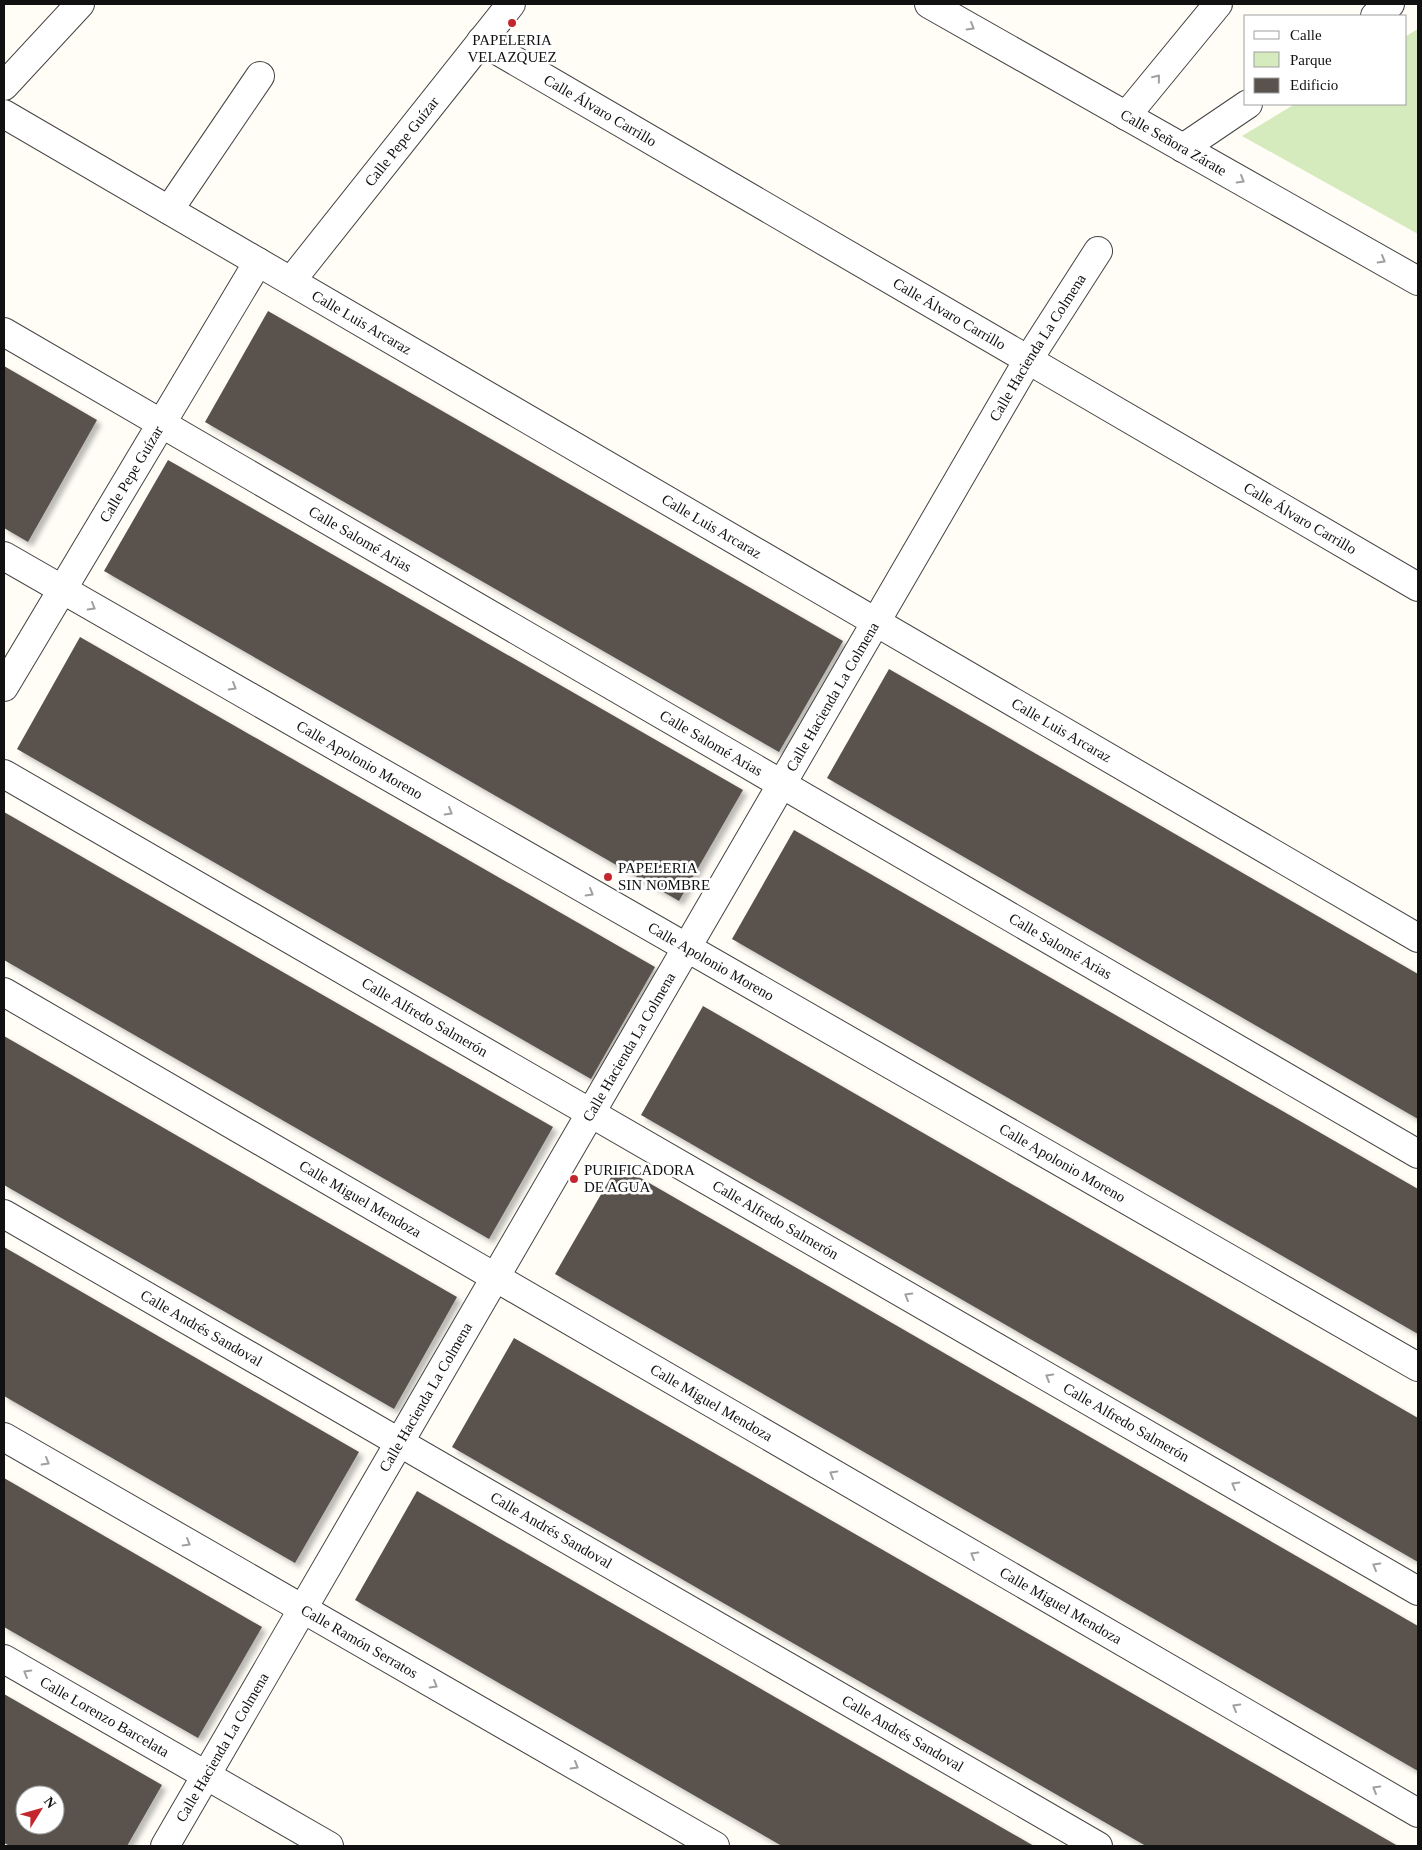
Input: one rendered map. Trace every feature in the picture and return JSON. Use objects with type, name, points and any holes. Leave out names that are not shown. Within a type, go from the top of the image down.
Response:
[{"type":"street","points":[[4,86],[80,4]]},
{"type":"street","name":"Calle Pepe Guízar","points":[[291,281],[511,4]]},
{"type":"street","points":[[1126,116],[1218,4]]},
{"type":"street","points":[[1376,15],[1390,4]]},
{"type":"street","name":"Calle Señora Zárate","points":[[941,6],[1126,116],[1418,280]]},
{"type":"street","name":"Calle Álvaro Carrillo","points":[[481,41],[1418,587]]},
{"type":"street","points":[[169,210],[260,76]]},
{"type":"street","points":[[1183,148],[1247,105]]},
{"type":"street","name":"Calle Luis Arcaraz","points":[[4,114],[1418,938]]},
{"type":"street","name":"Calle Hacienda La Colmena","points":[[164,1846],[1028,360],[1098,251]]},
{"type":"street","name":"Calle Pepe Guízar","points":[[4,687],[160,422],[258,262]]},
{"type":"street","name":"Calle Salomé Arias","points":[[4,332],[1418,1154]]},
{"type":"street","name":"Calle Apolonio Moreno","points":[[4,556],[1418,1367]]},
{"type":"street","name":"Calle Alfredo Salmerón","points":[[4,774],[1418,1591]]},
{"type":"street","name":"Calle Miguel Mendoza","points":[[4,992],[1418,1813]]},
{"type":"street","name":"Calle Andrés Sandoval","points":[[4,1214],[1098,1846]]},
{"type":"street","name":"Calle Ramón Serratos","points":[[4,1437],[715,1846]]},
{"type":"street","name":"Calle Lorenzo Barcelata","points":[[4,1659],[329,1846]]},
{"type":"green space","points":[[1418,29],[1418,234],[1242,136],[1293,105],[1407,105],[1407,35]]},
{"type":"building","points":[[268,311],[843,641],[779,752],[205,422]]},
{"type":"building","points":[[4,366],[97,420],[28,542],[4,528]]},
{"type":"building","points":[[168,460],[743,790],[679,901],[104,571]]},
{"type":"building","points":[[80,637],[655,967],[591,1079],[17,749]]},
{"type":"building","points":[[889,669],[1418,974],[1418,1119],[827,778]]},
{"type":"building","points":[[4,812],[553,1127],[489,1239],[4,960]]},
{"type":"building","points":[[794,830],[1418,1189],[1418,1334],[732,939]]},
{"type":"building","points":[[703,1006],[1418,1418],[1418,1562],[641,1115]]},
{"type":"building","points":[[4,1036],[457,1297],[394,1409],[4,1185]]},
{"type":"building","points":[[618,1165],[1418,1626],[1418,1771],[555,1274]]},
{"type":"building","points":[[4,1247],[359,1452],[295,1563],[4,1396]]},
{"type":"building","points":[[514,1338],[1398,1846],[1146,1846],[452,1447]]},
{"type":"building","points":[[4,1478],[262,1627],[198,1738],[4,1627]]},
{"type":"building","points":[[417,1491],[1034,1846],[782,1846],[355,1600]]},
{"type":"building","points":[[4,1694],[162,1785],[127,1846],[10,1846],[4,1843]]},
{"type":"place","name":"PAPELERIA VELAZQUEZ","points":[[512,23]]},
{"type":"place","name":"PAPELERIA SIN NOMBRE","points":[[608,877]]},
{"type":"place","name":"PURIFICADORA DE AGUA","points":[[574,1179]]}]
